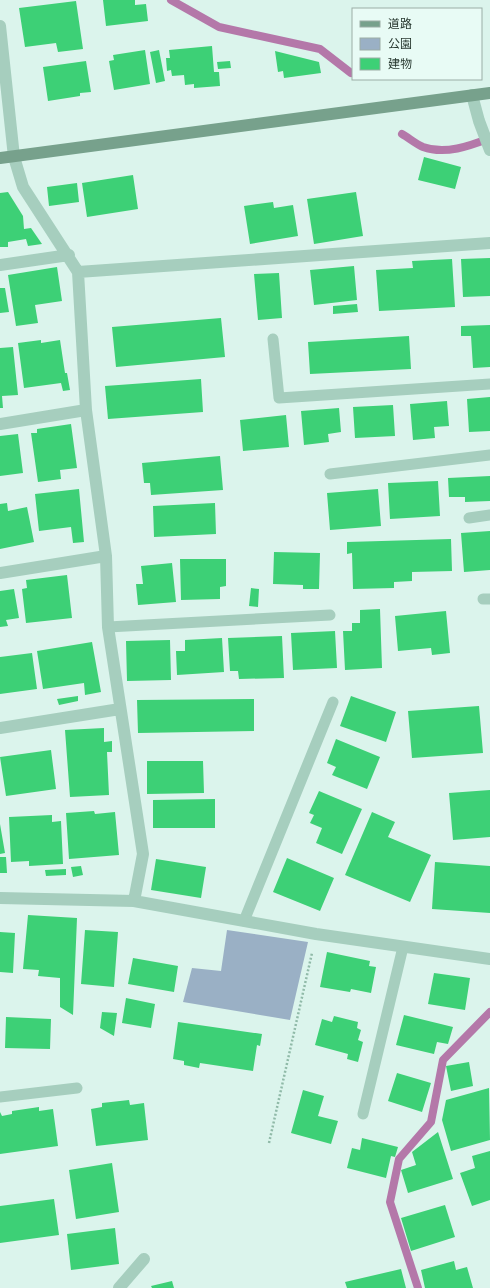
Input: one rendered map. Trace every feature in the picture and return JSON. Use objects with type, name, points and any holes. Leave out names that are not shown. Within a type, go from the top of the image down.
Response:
[{"type":"street","points":[[0,26],[14,157],[23,187],[69,255],[78,272],[86,410],[106,556],[108,627],[143,854],[134,901]]},
{"type":"street","points":[[0,158],[490,93]]},
{"type":"street","points":[[472,95],[479,121],[490,150]]},
{"type":"street","points":[[78,272],[490,243]]},
{"type":"street","points":[[0,265],[69,255]]},
{"type":"street","points":[[0,424],[86,410]]},
{"type":"street","points":[[0,574],[106,556]]},
{"type":"street","points":[[0,728],[120,709]]},
{"type":"street","points":[[0,898],[134,901],[316,934],[490,959]]},
{"type":"street","points":[[119,1288],[144,1259]]},
{"type":"lane","points":[[273,339],[279,398],[490,384]]},
{"type":"lane","points":[[330,474],[490,455]]},
{"type":"lane","points":[[469,518],[490,515]]},
{"type":"lane","points":[[108,627],[330,615]]},
{"type":"lane","points":[[244,921],[333,702]]},
{"type":"lane","points":[[362,1114],[403,947]]},
{"type":"lane","points":[[0,1097],[77,1088]]},
{"type":"path","points":[[269,1144],[316,934]]},
{"type":"green space","points":[[227,930],[308,942],[290,1020],[183,1002],[192,968],[221,971]]},
{"type":"building","points":[[103,0],[135,0],[135,5],[146,4],[148,21],[106,26]]},
{"type":"building","points":[[76,1],[83,49],[58,52],[56,43],[25,47],[19,8]]},
{"type":"building","points":[[212,46],[214,72],[219,72],[220,86],[194,88],[194,84],[185,85],[184,75],[172,76],[171,70],[167,71],[166,58],[170,58],[169,50]]},
{"type":"building","points":[[145,50],[150,84],[114,90],[109,61],[114,60],[113,55]]},
{"type":"building","points":[[159,50],[165,81],[156,83],[150,52]]},
{"type":"building","points":[[275,51],[319,62],[321,73],[284,78],[283,71],[278,72]]},
{"type":"building","points":[[86,61],[91,92],[80,93],[80,96],[48,101],[43,67]]},
{"type":"building","points":[[230,61],[231,68],[218,69],[217,62]]},
{"type":"building","points":[[424,157],[461,167],[455,189],[418,180]]},
{"type":"building","points":[[133,175],[138,209],[87,217],[82,183]]},
{"type":"building","points":[[77,183],[79,202],[49,206],[47,187]]},
{"type":"building","points":[[8,192],[23,216],[24,229],[31,228],[42,244],[28,246],[26,239],[8,242],[8,247],[0,247],[0,193]]},
{"type":"building","points":[[356,192],[363,236],[314,244],[307,199]]},
{"type":"building","points":[[273,202],[274,208],[293,205],[298,236],[250,244],[244,206]]},
{"type":"building","points":[[490,258],[490,296],[463,297],[461,259]]},
{"type":"building","points":[[452,259],[455,307],[379,311],[376,270],[413,268],[412,261]]},
{"type":"building","points":[[354,266],[357,300],[314,305],[310,270]]},
{"type":"building","points":[[57,267],[62,301],[35,305],[38,323],[16,326],[8,275]]},
{"type":"building","points":[[279,273],[282,318],[258,320],[254,274]]},
{"type":"building","points":[[0,288],[5,288],[9,312],[0,313]]},
{"type":"building","points":[[357,304],[358,312],[333,314],[333,306]]},
{"type":"building","points":[[221,318],[225,357],[116,367],[112,327]]},
{"type":"building","points":[[490,325],[490,367],[473,368],[471,336],[461,336],[461,326]]},
{"type":"building","points":[[409,336],[411,369],[310,374],[308,342]]},
{"type":"building","points":[[41,340],[41,343],[60,340],[65,373],[67,373],[70,390],[63,391],[61,383],[24,388],[18,343]]},
{"type":"building","points":[[13,347],[18,395],[2,396],[3,408],[0,408],[0,348]]},
{"type":"building","points":[[201,379],[203,412],[108,419],[105,386]]},
{"type":"building","points":[[490,397],[490,431],[469,432],[467,399]]},
{"type":"building","points":[[447,401],[449,426],[434,427],[435,438],[413,440],[410,404]]},
{"type":"building","points":[[393,405],[395,436],[355,438],[353,407]]},
{"type":"building","points":[[339,408],[341,432],[328,434],[329,442],[304,445],[301,411]]},
{"type":"building","points":[[286,415],[289,447],[243,451],[240,420]]},
{"type":"building","points":[[71,424],[77,468],[60,470],[61,479],[38,482],[31,433],[37,433],[37,429]]},
{"type":"building","points":[[18,434],[23,473],[0,476],[0,436]]},
{"type":"building","points":[[220,456],[223,490],[151,495],[150,483],[144,483],[142,463]]},
{"type":"building","points":[[490,476],[490,501],[465,502],[465,497],[449,497],[448,478]]},
{"type":"building","points":[[438,481],[440,516],[390,519],[388,483]]},
{"type":"building","points":[[79,489],[84,542],[73,543],[71,527],[39,531],[35,494]]},
{"type":"building","points":[[378,489],[381,526],[330,530],[327,493]]},
{"type":"building","points":[[7,503],[8,511],[27,507],[34,542],[0,549],[0,504]]},
{"type":"building","points":[[215,503],[216,534],[154,537],[153,506]]},
{"type":"building","points":[[490,531],[490,570],[464,572],[461,533]]},
{"type":"building","points":[[451,539],[452,571],[412,572],[412,581],[394,582],[394,588],[353,589],[352,553],[347,554],[347,542]]},
{"type":"building","points":[[274,552],[320,553],[319,589],[303,589],[303,585],[273,584]]},
{"type":"building","points":[[180,559],[226,559],[226,586],[220,587],[220,599],[181,600]]},
{"type":"building","points":[[172,563],[176,602],[138,605],[136,584],[143,584],[141,566]]},
{"type":"building","points":[[67,575],[72,618],[26,623],[22,589],[27,588],[26,580]]},
{"type":"building","points":[[251,588],[259,589],[258,607],[249,606]]},
{"type":"building","points":[[14,589],[19,618],[6,620],[8,626],[0,627],[0,591]]},
{"type":"building","points":[[380,609],[382,668],[345,670],[343,631],[352,631],[352,623],[360,623],[360,610]]},
{"type":"building","points":[[446,611],[450,653],[432,655],[431,648],[398,651],[395,616]]},
{"type":"building","points":[[335,631],[337,668],[293,670],[291,633]]},
{"type":"building","points":[[282,636],[284,678],[239,679],[238,671],[230,671],[228,638]]},
{"type":"building","points":[[222,638],[224,672],[177,675],[176,651],[185,651],[185,640]]},
{"type":"building","points":[[170,640],[171,680],[127,681],[126,641]]},
{"type":"building","points":[[92,642],[101,692],[85,695],[84,683],[43,689],[37,651]]},
{"type":"building","points":[[32,653],[37,689],[0,694],[0,657]]},
{"type":"building","points":[[78,696],[78,701],[59,705],[57,699]]},
{"type":"building","points":[[351,696],[396,712],[386,742],[340,726]]},
{"type":"building","points":[[254,699],[254,731],[138,733],[137,700]]},
{"type":"building","points":[[479,706],[483,753],[412,758],[408,711]]},
{"type":"building","points":[[104,728],[104,742],[112,741],[112,752],[107,752],[109,795],[70,797],[65,730]]},
{"type":"building","points":[[336,739],[380,757],[367,789],[332,775],[336,767],[327,763]]},
{"type":"building","points":[[51,750],[56,789],[6,796],[0,757]]},
{"type":"building","points":[[147,761],[203,761],[204,793],[147,794]]},
{"type":"building","points":[[490,790],[490,837],[453,840],[449,793]]},
{"type":"building","points":[[319,791],[362,809],[342,854],[316,843],[322,828],[310,823],[314,815],[309,813]]},
{"type":"building","points":[[215,799],[215,828],[153,828],[153,800]]},
{"type":"building","points":[[94,811],[95,814],[115,812],[119,855],[69,859],[66,813]]},
{"type":"building","points":[[372,812],[395,822],[388,837],[431,855],[410,902],[345,875]]},
{"type":"building","points":[[52,815],[52,822],[61,821],[63,864],[29,866],[29,861],[11,862],[9,817]]},
{"type":"building","points":[[0,824],[5,853],[0,854]]},
{"type":"building","points":[[0,857],[6,857],[7,873],[0,873]]},
{"type":"building","points":[[287,858],[334,878],[320,911],[273,892]]},
{"type":"building","points":[[156,859],[206,867],[201,898],[151,890]]},
{"type":"building","points":[[435,862],[490,866],[490,913],[432,909]]},
{"type":"building","points":[[81,866],[83,875],[73,877],[71,867]]},
{"type":"building","points":[[66,869],[66,875],[46,876],[45,870]]},
{"type":"building","points":[[28,915],[77,918],[73,1015],[60,1007],[60,978],[38,976],[39,970],[23,969]]},
{"type":"building","points":[[85,930],[118,932],[114,987],[81,984]]},
{"type":"building","points":[[0,932],[15,933],[13,973],[0,972]]},
{"type":"building","points":[[327,952],[370,961],[369,966],[376,967],[371,993],[351,989],[350,992],[320,987]]},
{"type":"building","points":[[133,958],[178,966],[174,992],[128,984]]},
{"type":"building","points":[[434,973],[470,978],[465,1010],[428,1004]]},
{"type":"building","points":[[126,998],[155,1004],[151,1028],[122,1023]]},
{"type":"building","points":[[102,1012],[117,1013],[114,1036],[100,1028]]},
{"type":"building","points":[[404,1015],[453,1027],[448,1044],[437,1042],[434,1054],[396,1045]]},
{"type":"building","points":[[334,1016],[358,1022],[357,1028],[361,1030],[358,1040],[363,1042],[358,1062],[347,1059],[348,1054],[315,1045],[322,1019],[332,1022]]},
{"type":"building","points":[[6,1017],[51,1019],[50,1049],[5,1048]]},
{"type":"building","points":[[178,1022],[262,1034],[260,1046],[257,1045],[253,1071],[200,1063],[199,1068],[184,1065],[184,1061],[173,1059]]},
{"type":"building","points":[[469,1062],[473,1086],[451,1091],[446,1066]]},
{"type":"building","points":[[397,1073],[431,1083],[422,1112],[388,1101]]},
{"type":"building","points":[[489,1088],[490,1140],[451,1151],[442,1120],[446,1100]]},
{"type":"building","points":[[303,1090],[324,1096],[318,1116],[338,1121],[331,1144],[291,1133]]},
{"type":"building","points":[[129,1100],[130,1105],[144,1103],[148,1140],[96,1146],[91,1109],[102,1107],[102,1103]]},
{"type":"building","points":[[39,1107],[39,1111],[53,1109],[58,1146],[0,1154],[0,1112],[2,1116],[12,1114],[12,1111]]},
{"type":"building","points":[[438,1132],[453,1179],[408,1193],[401,1170],[416,1165],[412,1152]]},
{"type":"building","points":[[362,1138],[398,1147],[395,1157],[391,1156],[386,1178],[347,1168],[352,1148],[360,1150]]},
{"type":"building","points":[[490,1151],[490,1200],[472,1206],[460,1173],[475,1168],[472,1156]]},
{"type":"building","points":[[112,1163],[119,1212],[76,1219],[69,1170]]},
{"type":"building","points":[[54,1199],[59,1235],[0,1243],[0,1206]]},
{"type":"building","points":[[445,1205],[455,1237],[411,1251],[401,1218]]},
{"type":"building","points":[[115,1228],[119,1264],[71,1270],[67,1234]]},
{"type":"building","points":[[454,1261],[456,1270],[467,1267],[473,1288],[425,1288],[421,1270]]},
{"type":"building","points":[[401,1269],[406,1288],[347,1288],[345,1282]]},
{"type":"building","points":[[172,1281],[174,1288],[152,1288],[151,1286]]},
{"type":"waterway","points":[[171,0],[219,27],[320,49],[351,73]]},
{"type":"waterway","points":[[402,134],[423,147],[440,150],[449,150],[466,146],[490,138]]},
{"type":"waterway","points":[[418,1288],[390,1202],[399,1159],[431,1122],[443,1060],[490,1012]]}]
